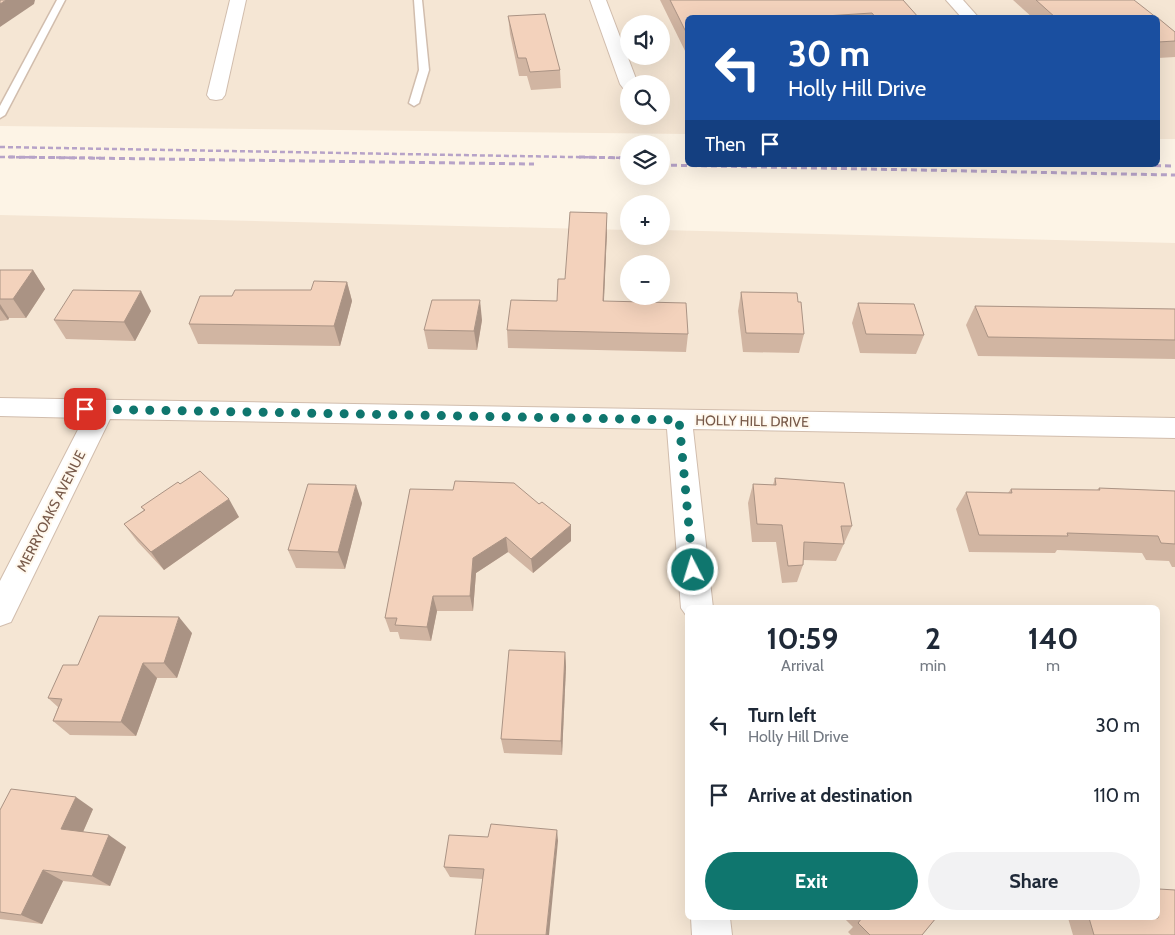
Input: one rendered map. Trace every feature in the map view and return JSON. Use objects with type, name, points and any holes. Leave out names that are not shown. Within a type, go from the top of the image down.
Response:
[{"type":"street","points":[[216,95],[238,0]]},
{"type":"street","points":[[598,0],[626,75]]},
{"type":"street","points":[[954,0],[969,15]]},
{"type":"street","name":"HOLLY HILL DRIVE","points":[[0,407],[1175,428]]},
{"type":"street","name":"MERRYOAKS AVENUE","points":[[0,612],[102,409]]},
{"type":"street","points":[[679,420],[697,605]]},
{"type":"street","points":[[711,920],[712,935]]},
{"type":"lane","points":[[0,115],[61,0]]},
{"type":"lane","points":[[414,104],[424,70],[418,0]]},
{"type":"shaded area","points":[[0,0],[1175,0],[1175,139],[1160,139],[1160,15],[685,15],[685,134],[0,126]]},
{"type":"shaded area","points":[[0,215],[620,230],[620,245],[670,245],[670,230],[1175,243],[1175,935],[0,935]]},
{"type":"building","points":[[670,0],[903,0],[916,15],[874,15],[872,13],[841,15],[685,15],[685,30]]},
{"type":"building","points":[[1036,0],[1134,0],[1153,15],[1053,15]]},
{"type":"building","points":[[545,14],[560,70],[530,72],[526,58],[518,58],[508,16]]},
{"type":"building","points":[[1160,20],[1175,32],[1175,41],[1160,42]]},
{"type":"building","points":[[570,212],[607,213],[603,301],[620,301],[620,305],[670,305],[670,303],[686,303],[688,334],[507,330],[511,300],[557,301],[558,279],[565,279]]},
{"type":"building","points":[[0,270],[33,270],[13,299],[0,299]]},
{"type":"building","points":[[314,281],[347,282],[334,326],[189,324],[200,296],[232,296],[235,290],[311,290]]},
{"type":"building","points":[[73,290],[141,291],[124,322],[54,320]]},
{"type":"building","points":[[741,292],[797,293],[798,302],[801,302],[804,334],[746,333]]},
{"type":"building","points":[[432,300],[480,300],[474,331],[424,330]]},
{"type":"building","points":[[858,303],[914,304],[924,335],[866,334]]},
{"type":"building","points":[[975,306],[1175,309],[1175,340],[988,337]]},
{"type":"building","points":[[200,471],[229,499],[151,552],[124,524],[145,510],[141,507],[178,482],[180,484]]},
{"type":"building","points":[[775,478],[844,483],[852,526],[841,526],[844,544],[804,542],[803,565],[788,566],[782,525],[757,524],[753,484],[776,485]]},
{"type":"building","points":[[455,481],[514,483],[539,504],[542,502],[571,525],[531,559],[506,537],[473,558],[470,596],[433,596],[427,627],[395,625],[397,618],[385,618],[410,489],[453,490]]},
{"type":"building","points":[[308,484],[356,485],[338,552],[288,550]]},
{"type":"building","points":[[1099,488],[1175,491],[1175,544],[1161,543],[1158,536],[1067,533],[1068,536],[979,535],[966,492],[1012,493],[1011,489],[1100,490]]},
{"type":"building","points":[[99,616],[179,617],[164,663],[143,663],[121,722],[53,721],[62,699],[48,698],[63,665],[78,665]]},
{"type":"building","points":[[509,650],[565,652],[561,741],[501,739]]},
{"type":"building","points":[[11,789],[76,797],[61,829],[109,835],[92,876],[43,870],[21,915],[0,912],[0,810]]},
{"type":"building","points":[[491,824],[557,830],[546,935],[475,935],[484,869],[444,867],[449,835],[488,837]]},
{"type":"building","points":[[1160,889],[1175,890],[1175,935],[1094,935],[1090,920],[1160,920]]},
{"type":"building","points":[[860,920],[934,920],[922,935],[870,935],[858,923]]},
{"type":"railway","points":[[0,147],[629,158],[579,157]]},
{"type":"railway","points":[[0,157],[32,157]]},
{"type":"railway","points":[[9,157],[32,157]]},
{"type":"railway","points":[[32,157],[105,158]]},
{"type":"railway","points":[[32,157],[534,164]]},
{"type":"railway","points":[[670,165],[685,165]]},
{"type":"railway","points":[[1160,166],[1175,166]]},
{"type":"railway","points":[[764,167],[1175,175]]},
{"type":"route","points":[[85,409],[679,420],[693,570]]}]
